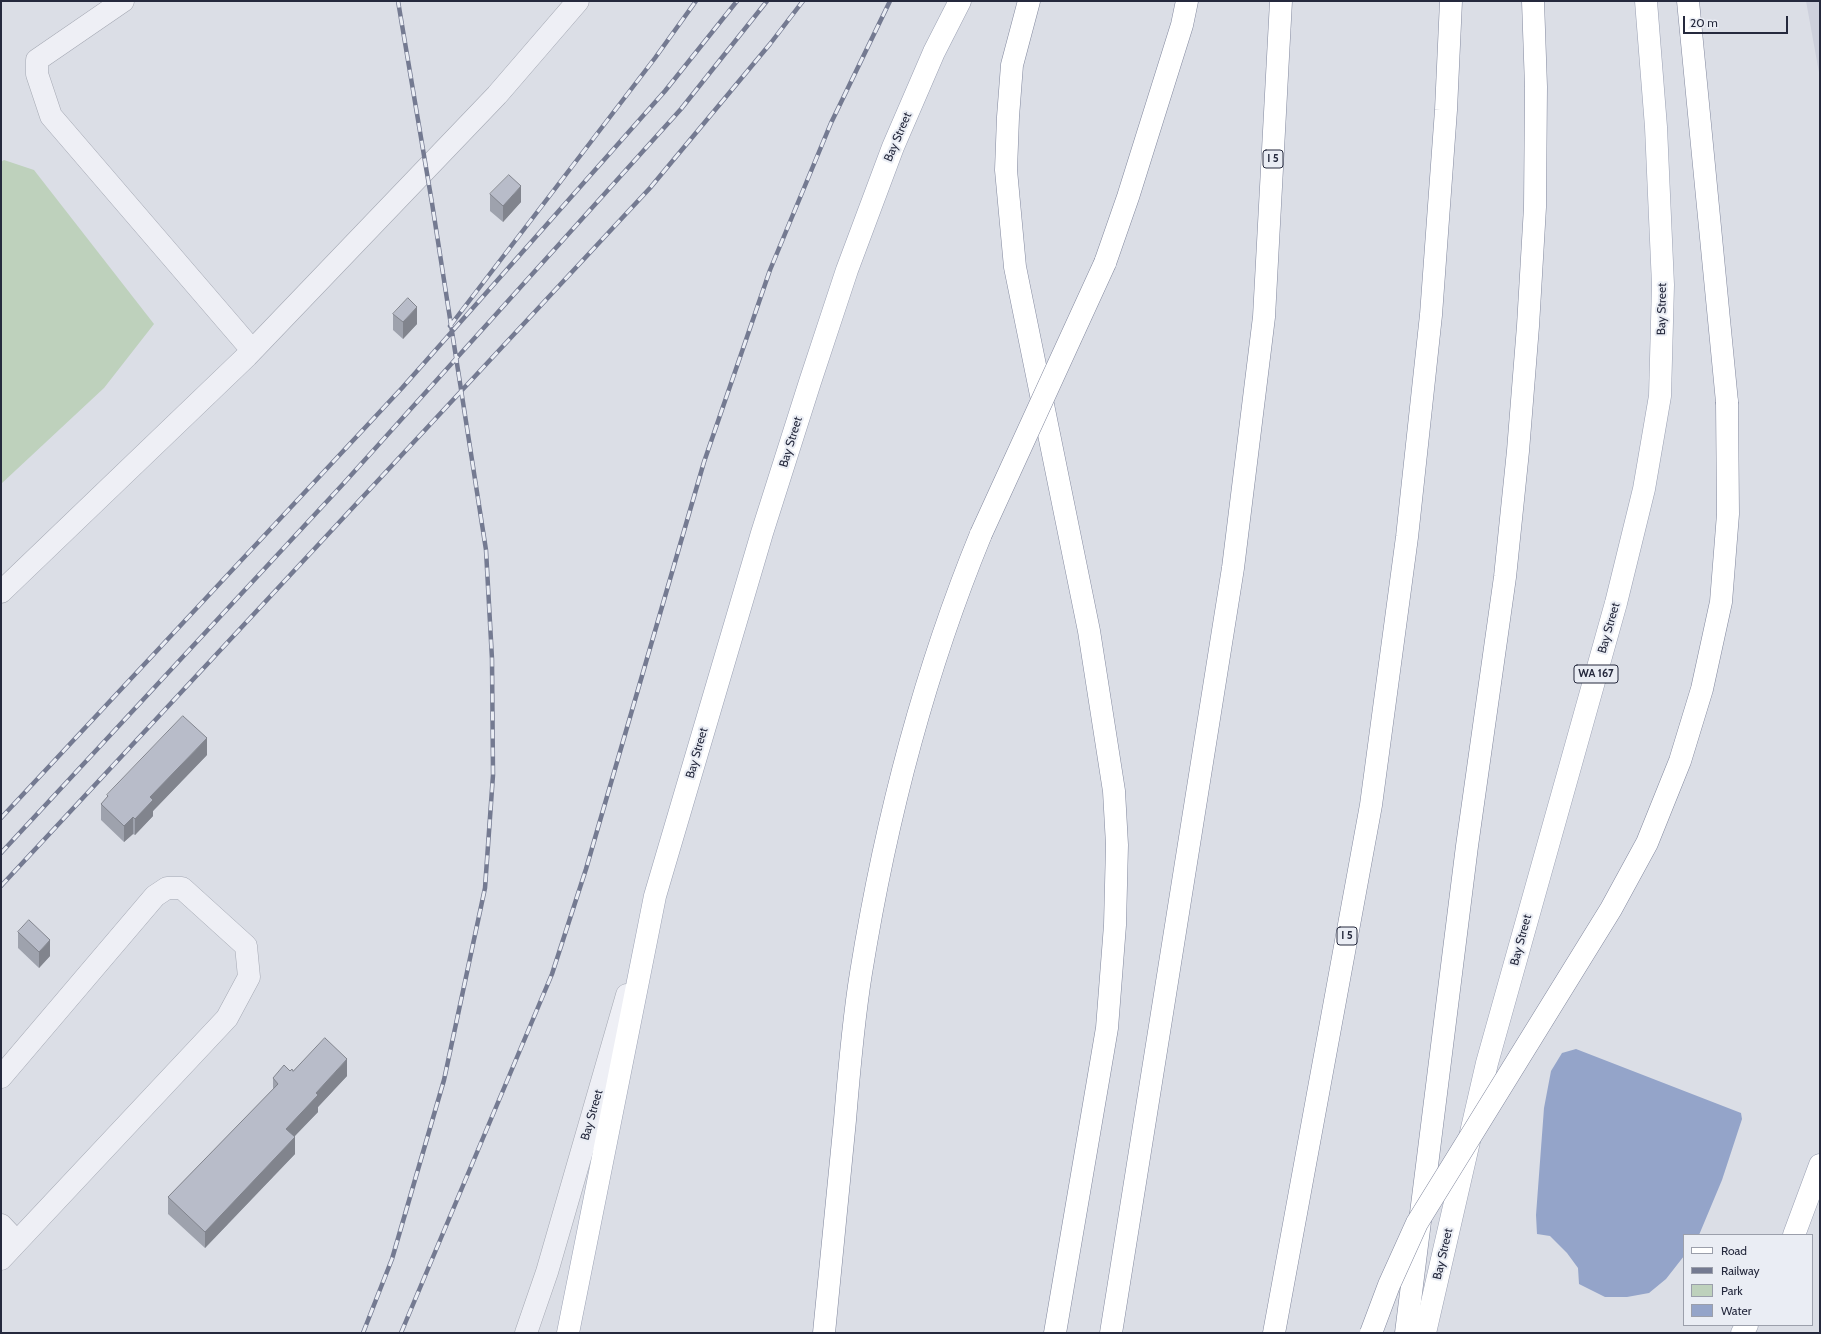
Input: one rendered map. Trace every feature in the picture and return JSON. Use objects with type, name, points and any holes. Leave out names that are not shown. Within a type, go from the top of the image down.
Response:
[{"type":"main road","name":"Bay Street","points":[[568,1333],[655,896],[762,532],[847,270],[893,147],[934,52],[960,1]]},
{"type":"main road","points":[[1029,1],[1012,65],[1008,116],[1006,170],[1015,267],[1089,632],[1114,791],[1117,845],[1115,925],[1107,1028],[1055,1333]]},
{"type":"main road","points":[[824,1333],[860,982],[880,872],[903,770],[958,590],[981,534],[1105,263],[1128,197],[1182,25],[1187,1]]},
{"type":"main road","name":"I 5","points":[[1111,1333],[1233,568],[1264,317],[1281,1]]},
{"type":"main road","name":"I 5","points":[[1274,1333],[1371,805],[1407,537],[1431,315],[1446,110],[1451,1]]},
{"type":"main road","points":[[1406,1333],[1467,846],[1505,577],[1528,326],[1535,207],[1536,87],[1533,1]]},
{"type":"main road","name":"Bay Street","points":[[1425,1333],[1487,1063],[1616,603],[1644,489],[1660,396],[1663,285],[1656,127],[1646,1]]},
{"type":"main road","points":[[1371,1333],[1389,1285],[1418,1223],[1611,909],[1647,843],[1680,761],[1702,688],[1721,602],[1728,514],[1726,402],[1688,1]]},
{"type":"main road","points":[[1794,1234],[1820,1166]]},
{"type":"street","points":[[123,1],[37,60],[37,74],[51,116],[252,350]]},
{"type":"street","points":[[1,592],[252,350],[496,95],[578,1]]},
{"type":"street","points":[[1,1077],[155,896],[167,888],[182,888],[246,946],[250,978],[227,1018],[1,1259]]},
{"type":"street","name":"Bay Street","points":[[526,1333],[548,1272],[655,896]]},
{"type":"street","points":[[1,1225],[17,1242]]},
{"type":"shaded area","points":[[1806,1],[1820,1],[1820,78]]},
{"type":"green space","points":[[4,160],[34,170],[154,324],[104,388],[1,484],[1,162]]},
{"type":"water","points":[[1576,1049],[1741,1113],[1742,1119],[1722,1180],[1699,1234],[1683,1234],[1683,1257],[1666,1279],[1649,1293],[1627,1297],[1605,1297],[1579,1284],[1578,1268],[1567,1253],[1550,1236],[1537,1234],[1536,1215],[1544,1108],[1551,1071],[1562,1053]]},
{"type":"building","points":[[509,175],[521,186],[503,206],[490,194]]},
{"type":"building","points":[[408,298],[417,307],[403,322],[393,314]]},
{"type":"building","points":[[183,716],[207,738],[150,797],[153,800],[135,819],[133,817],[124,826],[101,804],[108,796],[107,795]]},
{"type":"building","points":[[29,920],[50,940],[39,952],[18,932]]},
{"type":"building","points":[[325,1038],[347,1059],[316,1093],[318,1095],[286,1129],[295,1137],[205,1232],[168,1197],[278,1084],[273,1078],[284,1065],[290,1071],[292,1069],[293,1071]]},
{"type":"railway","points":[[363,1333],[392,1259],[444,1080],[485,888],[493,775],[492,659],[486,550],[432,203],[398,1]]},
{"type":"railway","points":[[450,326],[655,58],[696,1]]},
{"type":"railway","points":[[1,818],[402,388],[665,91],[737,1]]},
{"type":"railway","points":[[1,853],[344,483],[681,109],[767,1]]},
{"type":"railway","points":[[1,886],[650,188],[770,44],[803,1]]},
{"type":"railway","points":[[401,1333],[552,974],[586,869],[704,462],[770,270],[831,123],[890,1]]}]
